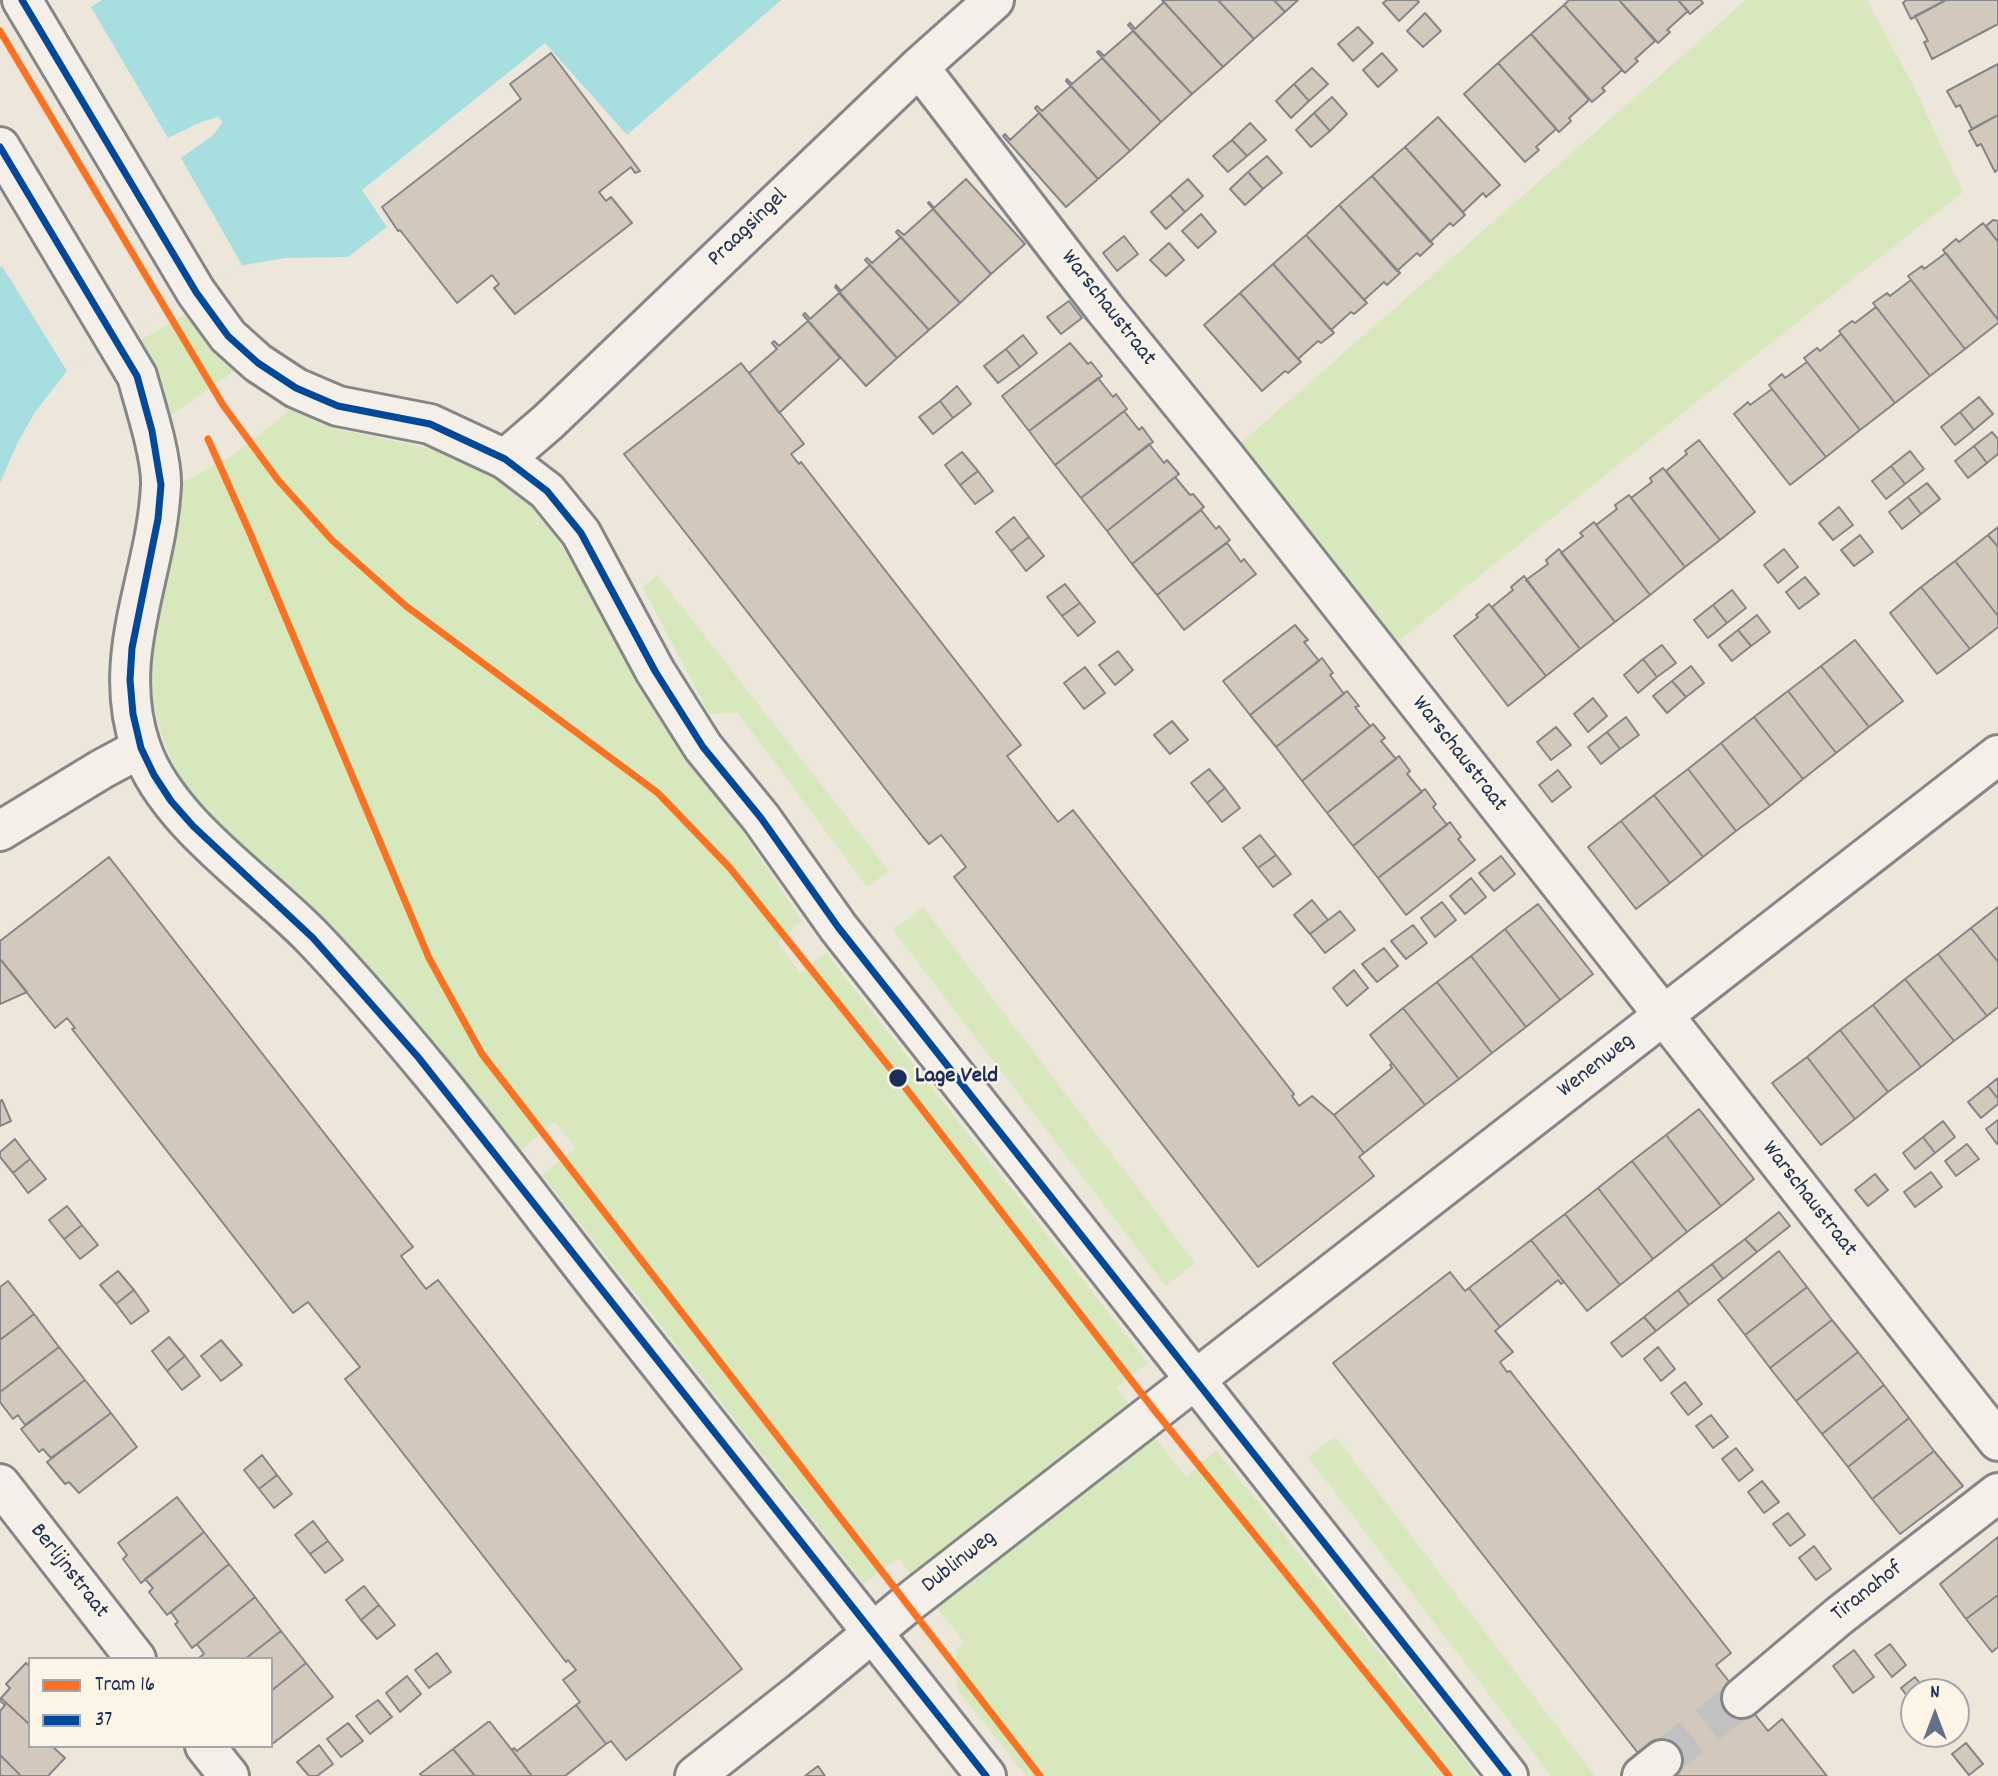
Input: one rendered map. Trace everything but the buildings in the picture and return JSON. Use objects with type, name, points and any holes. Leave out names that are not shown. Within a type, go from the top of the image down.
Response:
[{"type":"street","points":[[22,0],[196,292],[228,336],[258,363],[296,388],[338,406],[430,424],[505,459],[547,491],[581,533],[655,671],[703,747],[761,818],[838,927],[1508,1776]]},
{"type":"street","name":"Praagsingel","points":[[505,459],[548,422],[919,67],[994,0]]},
{"type":"street","name":"Warschaustraat","points":[[919,67],[1104,308],[1998,1441]]},
{"type":"street","points":[[0,147],[137,376],[147,412],[161,480],[155,542],[131,642],[130,679],[141,748],[157,780],[185,818],[313,937],[432,1074],[986,1776]]},
{"type":"street","points":[[0,831],[141,748]]},
{"type":"street","name":"Wenenweg","points":[[1195,1379],[1998,755]]},
{"type":"street","name":"Dublinweg","points":[[695,1776],[907,1604],[1195,1379]]},
{"type":"street","name":"Berlijnstraat","points":[[0,1484],[134,1657]]},
{"type":"street","name":"Tiranahof","points":[[1742,1698],[1839,1616],[1998,1493]]},
{"type":"street","points":[[207,1748],[229,1776]]},
{"type":"green space","points":[[1746,0],[1867,0],[1915,89],[1963,192],[1380,656],[1225,457]]},
{"type":"green space","points":[[190,312],[236,370],[167,418],[132,345]]},
{"type":"green space","points":[[293,408],[342,430],[455,454],[493,472],[541,512],[666,717],[802,921],[777,942],[800,973],[826,953],[1148,1363],[1116,1388],[1186,1477],[1216,1450],[1478,1776],[1026,1776],[957,1689],[956,1651],[964,1642],[898,1558],[864,1584],[542,1175],[575,1148],[555,1122],[512,1157],[337,936],[291,889],[220,829],[184,784],[167,749],[156,713],[152,667],[158,615],[175,537],[179,484],[232,456]]},
{"type":"green space","points":[[657,575],[889,871],[867,887],[738,713],[709,714],[643,588]]},
{"type":"green space","points":[[923,907],[1195,1263],[1166,1286],[893,930]]},
{"type":"green space","points":[[1335,1436],[1595,1776],[1551,1776],[1308,1457]]},
{"type":"water","points":[[0,0],[781,0],[627,135],[545,43],[362,190],[387,227],[348,257],[286,258],[232,267],[67,371],[35,412],[0,483]]},
{"type":"pier","points":[[0,0],[102,0],[91,7],[168,138],[218,117],[223,122],[213,135],[181,158],[242,265],[67,371],[2,266],[0,267]]},
{"type":"tunnel","points":[[1662,1760],[1742,1698]]},
{"type":"tram line","name":"16","points":[[0,31],[223,405],[278,480],[332,540],[406,606],[658,793],[730,868],[898,1078],[1155,1411],[1449,1776]]},
{"type":"tram line","name":"16","points":[[208,439],[429,958],[482,1054],[1040,1776]]},
{"type":"transit line","name":"37","points":[[22,0],[196,292],[228,336],[258,363],[296,388],[338,406],[430,424],[505,459],[547,491],[581,533],[655,671],[703,747],[761,818],[838,927],[1508,1776]]},
{"type":"transit line","name":"37","points":[[0,147],[137,376],[152,431],[161,485],[158,519],[132,648],[130,680],[133,714],[141,748],[154,775],[171,801],[193,826],[313,938],[418,1057],[986,1776]]},
{"type":"place","name":"Lage Veld","points":[[898,1078]]}]
